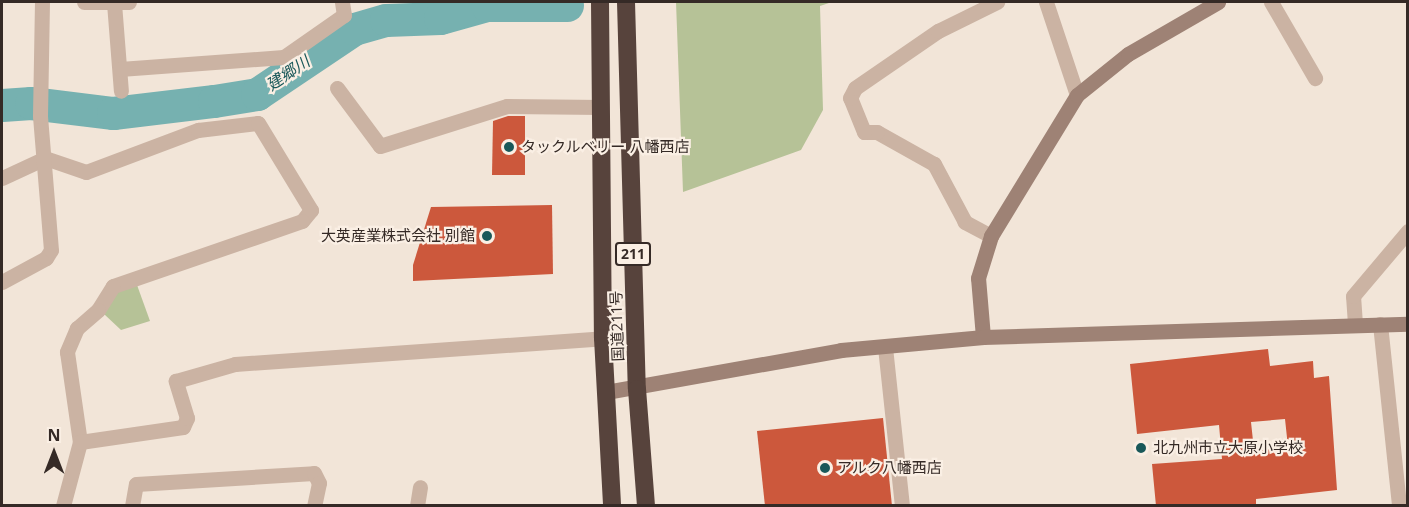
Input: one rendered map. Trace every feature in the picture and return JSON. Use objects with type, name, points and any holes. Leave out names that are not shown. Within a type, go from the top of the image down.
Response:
[{"type":"highway","name":"国道211号","points":[[600,2],[603,338],[612,506]]},
{"type":"highway","name":"国道211号","points":[[626,2],[637,389],[646,506]]},
{"type":"street","points":[[2,282],[45,258],[51,250],[40,112],[42,2]]},
{"type":"street","points":[[84,2],[122,2],[121,91]]},
{"type":"street","points":[[120,69],[284,57],[344,15],[342,2]]},
{"type":"street","points":[[991,236],[965,222],[934,164],[877,132],[864,132],[850,98],[855,88],[938,31],[997,2]]},
{"type":"street","points":[[1046,2],[1077,95]]},
{"type":"street","points":[[983,337],[978,278],[991,236],[1077,95],[1128,54],[1218,2]]},
{"type":"street","points":[[1270,2],[1315,78]]},
{"type":"street","points":[[337,88],[380,146],[507,106],[601,107]]},
{"type":"street","points":[[2,178],[45,158],[86,172],[198,130],[258,123],[311,210],[302,221],[113,286],[98,310],[77,328],[67,352],[80,442],[63,506]]},
{"type":"street","points":[[1355,324],[1353,296],[1407,231]]},
{"type":"street","points":[[1380,324],[1399,506]]},
{"type":"street","points":[[606,392],[637,389],[841,350],[983,337],[1407,324]]},
{"type":"street","points":[[80,442],[183,427],[187,418],[177,381],[235,364],[603,338]]},
{"type":"street","points":[[885,347],[902,506]]},
{"type":"street","points":[[132,506],[136,484],[314,473],[318,483],[314,506]]},
{"type":"street","points":[[417,506],[420,487]]},
{"type":"green space","points":[[676,2],[832,2],[820,6],[823,110],[801,150],[683,192]]},
{"type":"green space","points":[[137,285],[150,321],[121,330],[104,314],[117,291]]},
{"type":"building","name":"タックルベリー 八幡西店","points":[[508,116],[525,116],[525,175],[492,175],[493,121]]},
{"type":"building","name":"大英産業株式会社 別館","points":[[552,205],[553,274],[413,281],[413,265],[431,207]]},
{"type":"building","points":[[1268,349],[1270,366],[1313,361],[1314,378],[1329,376],[1337,490],[1256,499],[1256,506],[1156,506],[1152,464],[1222,459],[1219,425],[1137,434],[1130,364]],"holes":[[[1285,419],[1288,447],[1254,450],[1251,422]]]},
{"type":"building","name":"アルク八幡西店","points":[[883,418],[892,506],[765,506],[757,431]]},
{"type":"waterway","name":"建郷川","points":[[2,105],[31,103],[113,113],[257,94],[354,29],[386,20],[440,18],[487,5],[567,5]]},
{"type":"place","name":"タックルベリー 八幡西店","points":[[509,147]]},
{"type":"place","name":"大英産業株式会社 別館","points":[[487,236]]},
{"type":"place","name":"北九州市立大原小学校","points":[[1141,448]]},
{"type":"place","name":"アルク八幡西店","points":[[825,468]]}]
